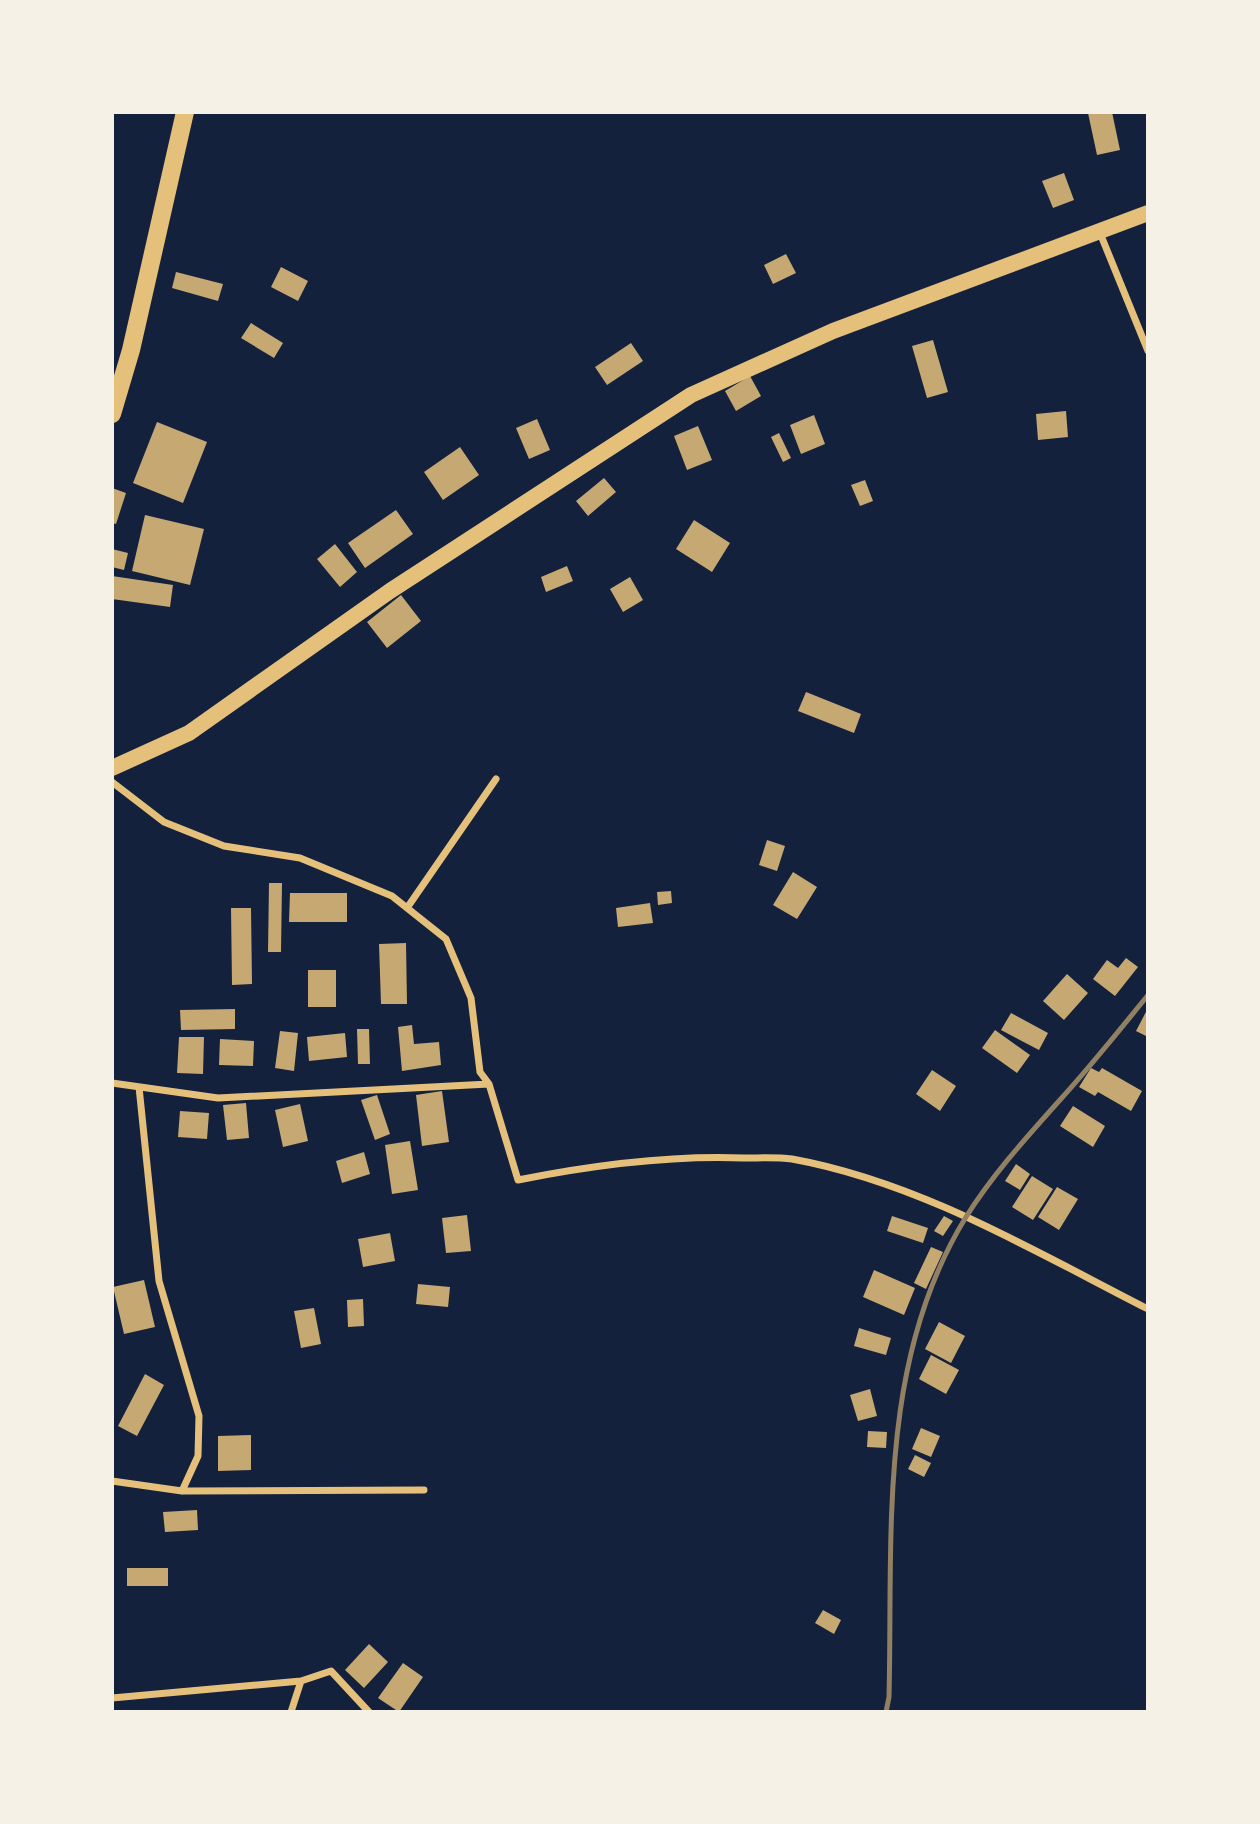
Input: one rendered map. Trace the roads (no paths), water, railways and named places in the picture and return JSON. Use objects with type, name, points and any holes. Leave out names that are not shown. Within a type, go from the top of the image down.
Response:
[{"type":"highway","points":[[112,414],[131,350],[185,112]]},
{"type":"main road","points":[[112,768],[189,733],[390,592],[691,395],[833,331],[1148,213]]},
{"type":"street","points":[[1100,233],[1148,351]]},
{"type":"street","points":[[407,908],[496,779]]},
{"type":"street","points":[[112,782],[164,822],[224,846],[300,858],[392,896],[446,939],[471,998],[480,1072],[489,1084],[518,1180],[592,1165],[706,1156],[791,1159],[878,1183],[966,1216],[1148,1309]]},
{"type":"street","points":[[112,1083],[218,1098],[489,1084]]},
{"type":"street","points":[[139,1087],[159,1281],[199,1416],[198,1455],[182,1491]]},
{"type":"street","points":[[112,1481],[182,1491],[424,1490]]},
{"type":"street","points":[[112,1698],[301,1681],[331,1671],[369,1712]]},
{"type":"street","points":[[291,1712],[301,1681]]},
{"type":"railway","points":[[886,1712],[889,1697],[890,1574],[896,1450],[904,1389],[917,1330],[937,1272],[966,1217],[987,1186],[1148,995]]}]
